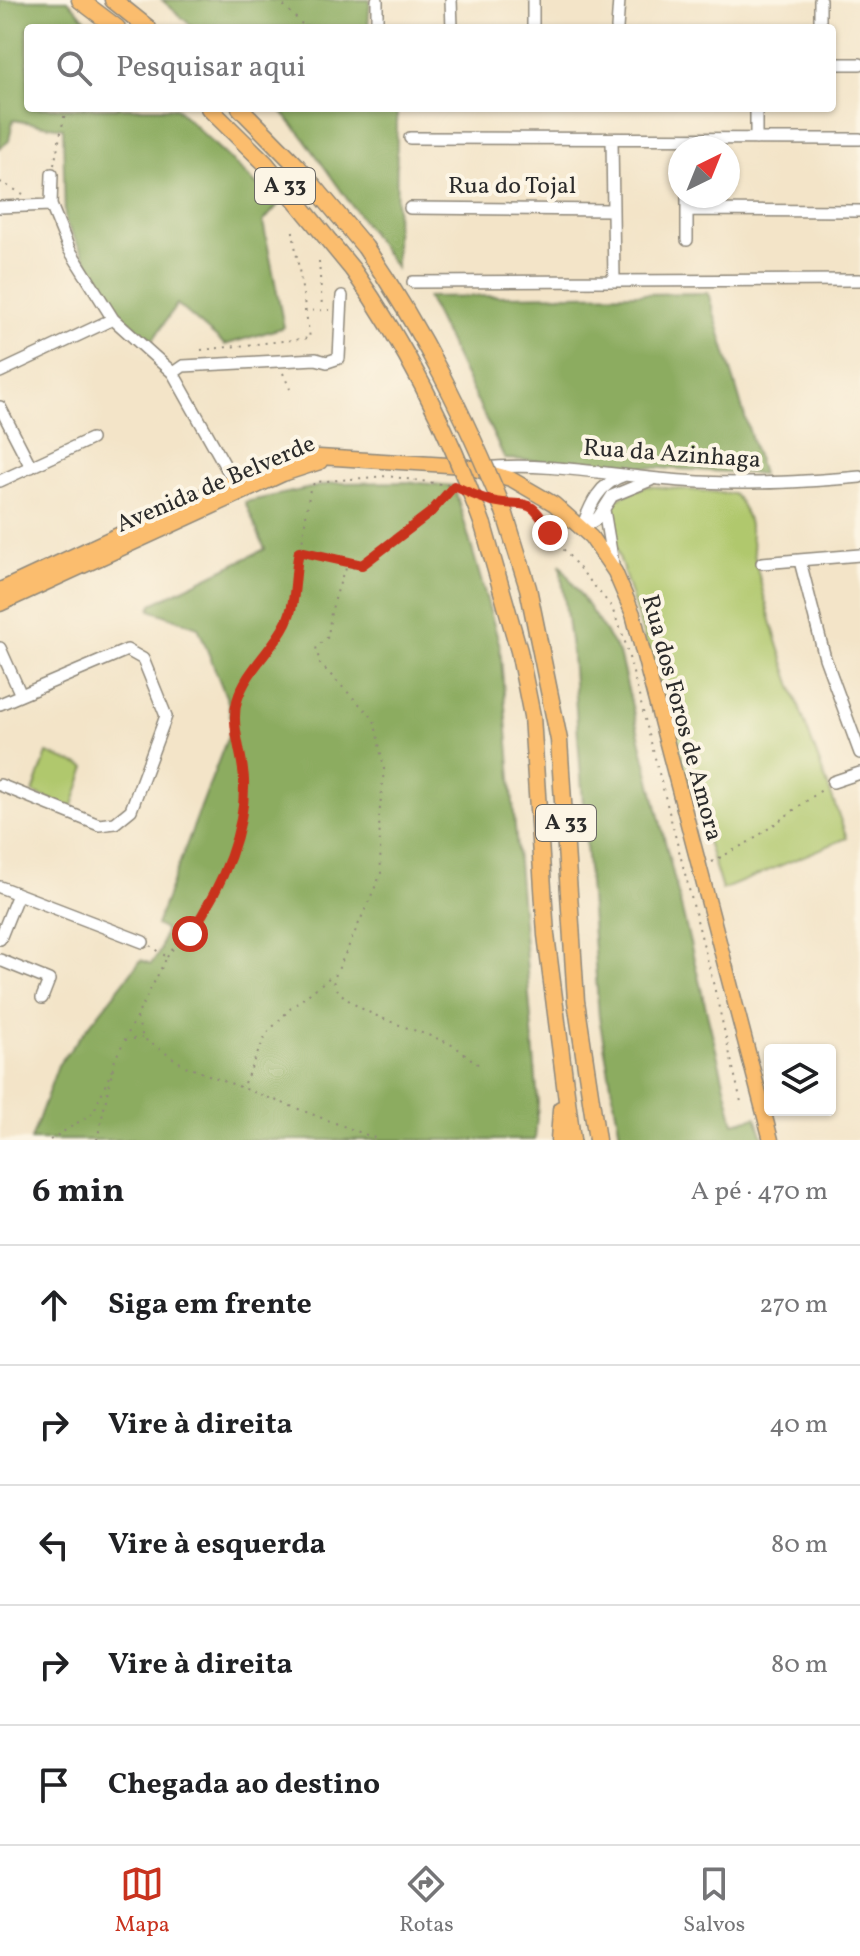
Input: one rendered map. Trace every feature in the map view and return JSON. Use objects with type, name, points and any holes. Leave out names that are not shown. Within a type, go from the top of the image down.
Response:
[{"type":"highway","points":[[80,0],[112,24]]},
{"type":"highway","points":[[113,0],[143,24]]},
{"type":"highway","name":"A 33","points":[[213,112],[275,175],[353,270],[403,344],[428,390],[483,525],[515,636],[532,716],[546,935],[572,1140]]},
{"type":"highway","name":"A 33","points":[[244,112],[297,166],[365,247],[418,326],[506,506],[531,604],[559,740],[576,1001],[597,1140]]},
{"type":"highway","points":[[558,1027],[559,1140]]},
{"type":"main road","name":"Avenida de Belverde","points":[[0,604],[294,457],[336,458]]},
{"type":"main road","name":"Rua dos Foros de Amora","points":[[336,458],[480,468],[530,489],[582,528],[615,572],[639,636],[771,1140]]},
{"type":"main road","name":"Avenida de Belverde","points":[[0,590],[237,488]]},
{"type":"street","points":[[377,0],[377,24]]},
{"type":"street","points":[[451,0],[452,24]]},
{"type":"street","points":[[533,0],[533,24]]},
{"type":"street","points":[[617,24],[619,0]]},
{"type":"street","points":[[820,0],[820,24]]},
{"type":"street","points":[[836,64],[860,64]]},
{"type":"street","points":[[756,112],[756,139]]},
{"type":"street","points":[[410,138],[612,139],[668,143]]},
{"type":"street","points":[[612,139],[614,281]]},
{"type":"street","points":[[740,140],[860,139]]},
{"type":"street","points":[[52,174],[51,205],[69,249],[113,319],[173,373],[237,488]]},
{"type":"street","points":[[0,207],[51,205]]},
{"type":"street","name":"Rua do Tojal","points":[[410,208],[613,210]]},
{"type":"street","points":[[687,240],[687,210],[860,211]]},
{"type":"street","points":[[413,282],[860,280]]},
{"type":"street","points":[[173,373],[189,365],[316,359],[327,362],[339,358],[342,296]]},
{"type":"street","points":[[0,372],[113,319]]},
{"type":"street","points":[[0,407],[31,467]]},
{"type":"street","points":[[0,481],[91,439]]},
{"type":"street","name":"Rua da Azinhaga","points":[[480,468],[507,465],[757,485],[860,477]]},
{"type":"street","points":[[582,528],[603,487],[630,474]]},
{"type":"street","points":[[582,528],[598,518],[620,490],[657,479]]},
{"type":"street","points":[[604,507],[603,520],[615,572]]},
{"type":"street","points":[[762,563],[860,555]]},
{"type":"street","points":[[800,561],[825,658],[860,753]]},
{"type":"street","points":[[0,648],[21,695]]},
{"type":"street","points":[[0,704],[127,650],[143,659],[164,709],[165,720],[131,810],[115,823],[99,825],[0,785]]},
{"type":"street","points":[[833,782],[860,773]]},
{"type":"street","points":[[0,887],[143,942]]},
{"type":"street","points":[[0,939],[18,894]]},
{"type":"street","points":[[0,960],[49,980],[42,998]]},
{"type":"path","points":[[278,0],[302,24]]},
{"type":"path","points":[[52,174],[65,112]]},
{"type":"path","points":[[0,182],[28,197]]},
{"type":"path","points":[[201,350],[310,338],[303,311],[292,226]]},
{"type":"path","points":[[319,261],[322,307]]},
{"type":"path","points":[[303,311],[322,307],[342,314]]},
{"type":"path","points":[[50,1140],[93,1113],[167,957],[177,943],[190,934],[209,906],[229,862],[242,810],[244,780],[236,705],[244,682],[286,623],[294,597],[310,489],[315,482],[387,476],[454,486],[467,491]]},
{"type":"path","points":[[242,1085],[267,1033],[290,1009],[335,973],[381,874],[379,817],[384,769],[374,719],[320,664],[316,647],[328,637],[331,612],[344,570],[362,565],[430,513],[454,486]]},
{"type":"path","points":[[506,506],[525,502],[541,515],[550,533],[611,606],[624,638],[709,963],[741,1102]]},
{"type":"path","points":[[299,551],[362,565]]},
{"type":"path","points":[[707,863],[747,844],[833,782]]},
{"type":"path","points":[[143,942],[160,949],[167,957]]},
{"type":"path","points":[[335,973],[336,988],[347,998],[435,1041],[450,1044],[479,1065]]},
{"type":"path","points":[[137,1018],[143,1038],[185,1066],[242,1085],[380,1140]]},
{"type":"path","points":[[125,1040],[143,1038]]},
{"type":"path","points":[[97,1140],[114,1066]]},
{"type":"green space","points":[[0,0],[68,0],[89,24],[24,24],[24,112],[180,112],[278,205],[263,222],[284,327],[225,345],[177,304],[153,340],[117,313],[65,222],[63,128],[13,120],[9,141],[0,148]]},
{"type":"green space","points":[[162,0],[370,0],[368,24],[189,24]]},
{"type":"green space","points":[[282,112],[397,112],[396,268],[301,134]]},
{"type":"green space","points":[[708,293],[762,474],[505,459],[427,297]]},
{"type":"green space","points":[[408,482],[454,486],[500,646],[538,1103],[535,1140],[31,1140],[58,1065],[141,960],[151,964],[160,951],[165,930],[156,925],[232,725],[228,702],[198,627],[150,610],[152,604],[265,549],[245,502],[334,483]]},
{"type":"green space","points":[[646,486],[733,494],[744,509],[776,637],[847,838],[722,890],[609,524],[608,513],[613,500]]},
{"type":"green space","points":[[560,564],[619,653],[734,1123],[756,1117],[764,1140],[621,1140],[599,1017],[572,656]]},
{"type":"green space","points":[[47,753],[86,767],[72,808],[33,793]]},
{"type":"route","points":[[190,934],[209,906],[224,875],[242,810],[244,780],[237,739],[236,705],[244,682],[286,623],[294,597],[299,551],[319,558],[362,565],[430,513],[454,486],[493,501],[525,502],[541,515],[550,533]]}]
